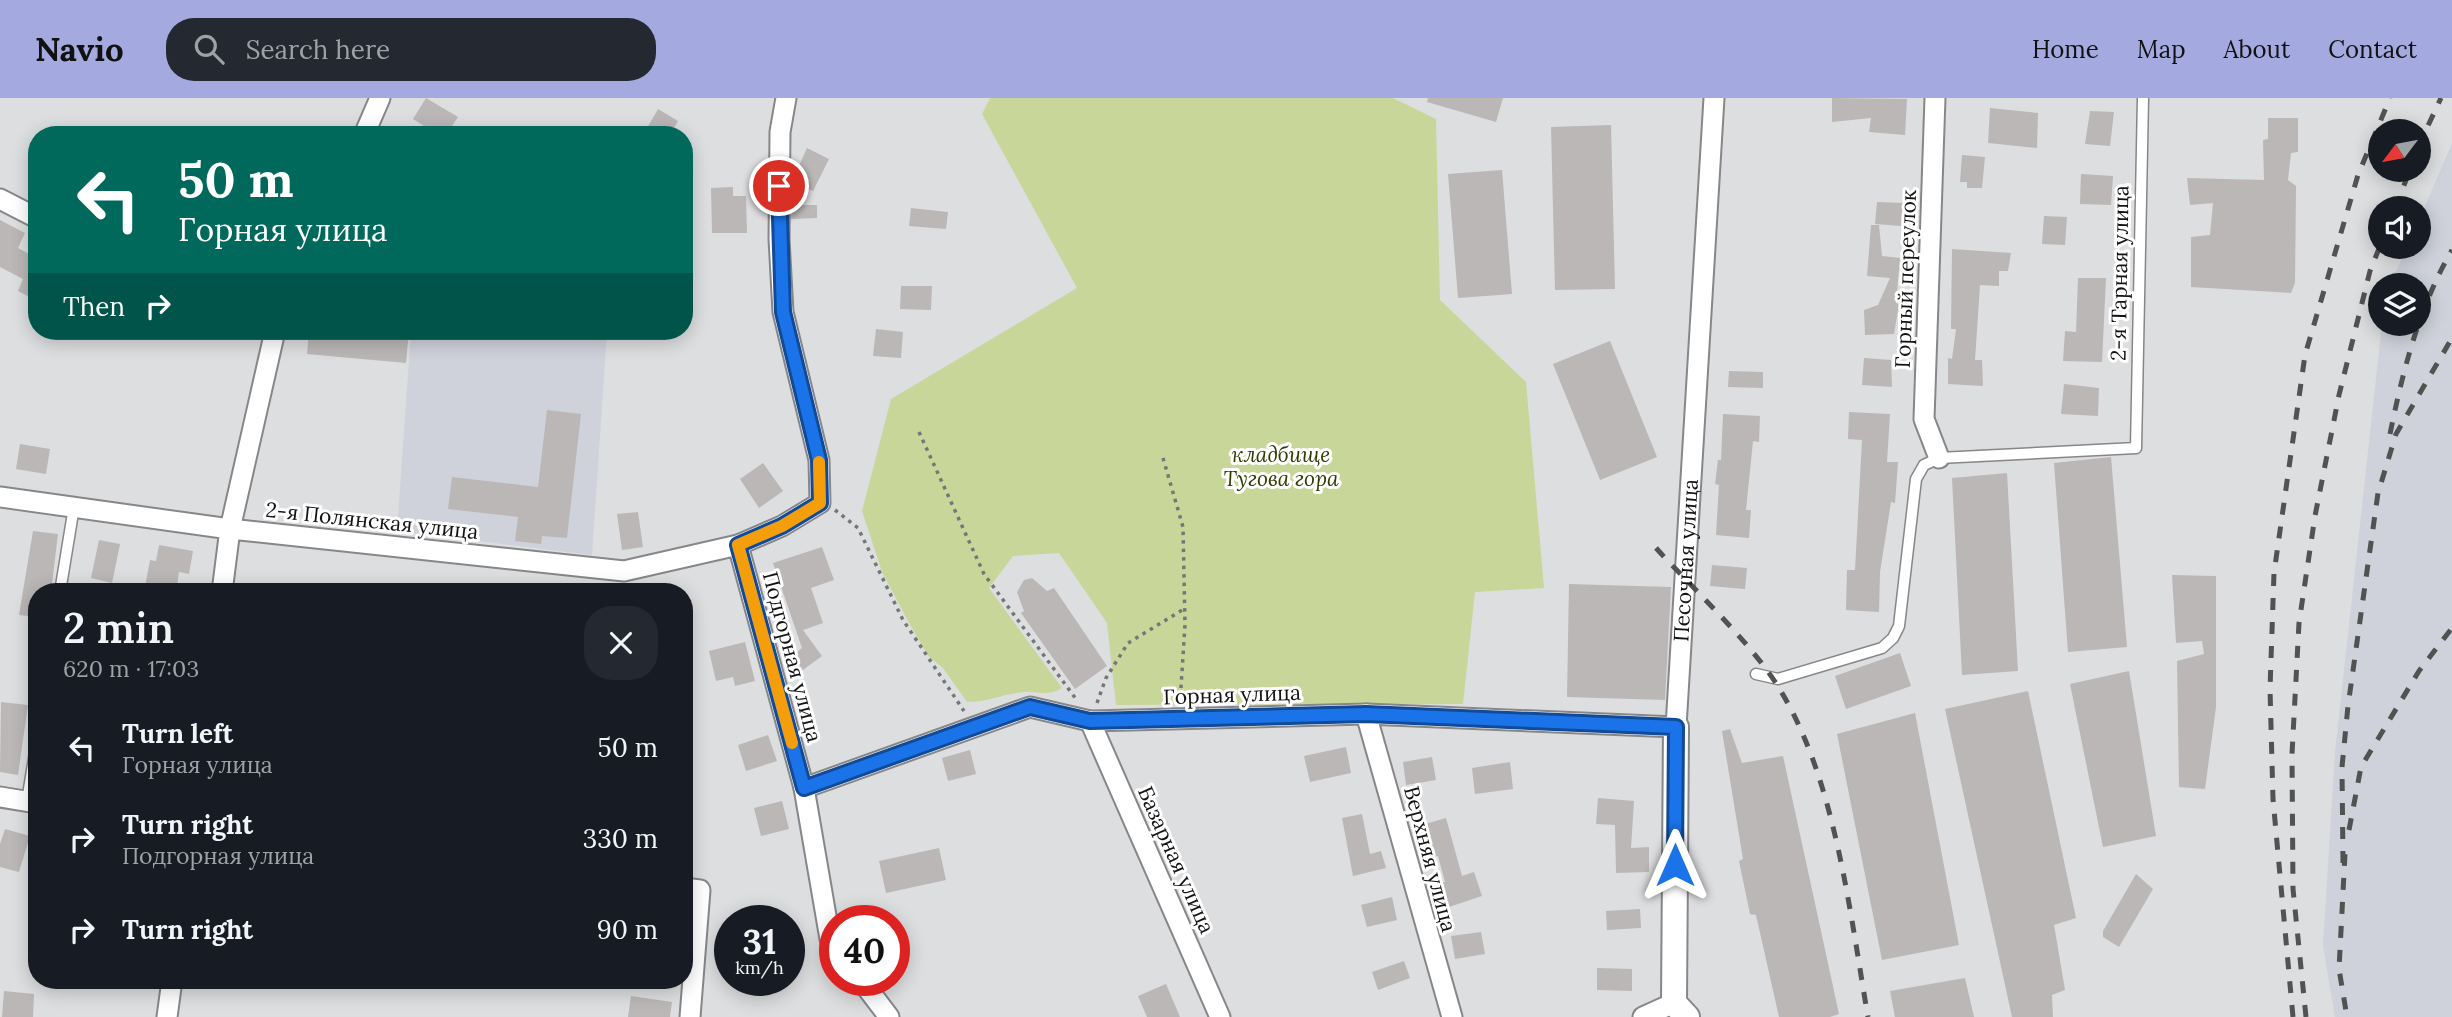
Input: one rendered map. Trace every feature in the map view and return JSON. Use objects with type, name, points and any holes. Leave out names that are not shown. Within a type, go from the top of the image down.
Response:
[{"type":"street","points":[[368,126],[380,98]]},
{"type":"street","points":[[786,98],[780,132],[779,240],[783,312],[819,460],[820,503]]},
{"type":"street","name":"Песочная улица","points":[[1681,1010],[1676,727],[1714,98]]},
{"type":"street","name":"Горный переулок","points":[[1935,98],[1924,419],[1939,458]]},
{"type":"street","points":[[0,199],[28,213]]},
{"type":"street","points":[[223,583],[230,529],[272,340]]},
{"type":"street","name":"2-я Полянская улица","points":[[0,497],[230,529],[624,571],[738,545],[782,526],[820,503]]},
{"type":"street","name":"Подгорная улица","points":[[738,545],[804,788],[824,905]]},
{"type":"street","name":"Горная улица","points":[[804,788],[1030,707],[1090,721],[1366,714],[1676,727]]},
{"type":"street","name":"Верхняя улица","points":[[1366,714],[1452,1017]]},
{"type":"street","name":"Базарная улица","points":[[1090,721],[1220,1017]]},
{"type":"street","points":[[0,797],[28,801]]},
{"type":"street","points":[[167,1017],[171,989]]},
{"type":"street","points":[[690,989],[690,1017]]},
{"type":"street","points":[[873,996],[889,1017]]},
{"type":"street","points":[[1643,1017],[1681,1010]]},
{"type":"lane","name":"2-я Тарная улица","points":[[1939,458],[2136,448],[2143,98]]},
{"type":"lane","points":[[1756,674],[1778,679],[1882,648],[1894,638],[1899,626],[1916,479],[1924,465],[1939,458]]},
{"type":"lane","points":[[61,583],[74,507]]},
{"type":"path","points":[[919,432],[984,574],[1090,721]]},
{"type":"path","points":[[1163,458],[1183,527],[1181,719]]},
{"type":"path","points":[[820,503],[826,502],[858,528],[903,620],[946,688],[976,726]]},
{"type":"path","points":[[1090,721],[1106,678],[1128,643],[1184,609]]},
{"type":"shaded area","points":[[2452,143],[2452,1017],[2335,1017],[2323,946],[2335,752],[2381,336],[2431,336],[2431,273],[2395,273],[2402,259],[2431,259],[2429,196]]},
{"type":"shaded area","points":[[410,340],[606,340],[592,555],[397,531]]},
{"type":"green space","name":"кладбище Тугова гора","points":[[990,98],[1393,98],[1436,119],[1440,300],[1526,382],[1544,588],[1475,592],[1463,704],[1116,705],[1107,623],[1059,553],[1013,556],[989,588],[1062,688],[1048,693],[1024,692],[967,702],[943,668],[928,656],[882,572],[862,511],[891,399],[1077,288],[982,114]]},
{"type":"building","points":[[426,98],[458,117],[452,126],[424,126],[413,119]]},
{"type":"building","points":[[1428,98],[1503,98],[1496,122],[1427,102]]},
{"type":"building","points":[[1832,98],[1907,99],[1905,135],[1869,132],[1871,118],[1832,122]]},
{"type":"building","points":[[1990,108],[2038,113],[2037,148],[1988,143]]},
{"type":"building","points":[[658,109],[678,121],[675,126],[648,126]]},
{"type":"building","points":[[2090,111],[2114,112],[2110,146],[2085,144]]},
{"type":"building","points":[[2268,118],[2298,118],[2298,152],[2291,153],[2288,180],[2296,186],[2295,283],[2291,293],[2191,287],[2191,237],[2210,235],[2213,203],[2190,205],[2187,178],[2264,180],[2263,140],[2268,139]]},
{"type":"building","points":[[1611,125],[1615,289],[1555,290],[1551,127]]},
{"type":"building","points":[[807,148],[829,159],[813,191],[792,181]]},
{"type":"building","points":[[1962,155],[1985,157],[1982,188],[1967,188],[1967,182],[1960,182]]},
{"type":"building","points":[[1502,170],[1512,294],[1458,298],[1448,174]]},
{"type":"building","points":[[2081,174],[2113,176],[2111,205],[2080,204]]},
{"type":"building","points":[[733,187],[733,196],[746,196],[747,233],[712,233],[711,188]]},
{"type":"building","points":[[1877,202],[1903,203],[1901,226],[1875,224]]},
{"type":"building","points":[[792,205],[817,205],[817,218],[791,219]]},
{"type":"building","points":[[911,208],[948,212],[946,229],[909,226]]},
{"type":"building","points":[[2044,216],[2067,217],[2065,245],[2042,244]]},
{"type":"building","points":[[0,220],[25,233],[18,248],[28,253],[28,296],[18,291],[23,279],[0,267]]},
{"type":"building","points":[[1871,225],[1879,225],[1882,256],[1900,258],[1896,303],[1899,304],[1894,334],[1865,335],[1864,310],[1878,305],[1890,278],[1867,276]]},
{"type":"building","points":[[1952,249],[2011,253],[2008,271],[1999,271],[1999,286],[1980,285],[1975,360],[1982,360],[1983,386],[1948,384],[1948,358],[1952,359],[1956,329],[1951,329]]},
{"type":"building","points":[[2078,278],[2106,278],[2102,362],[2063,361],[2065,331],[2076,332]]},
{"type":"building","points":[[901,286],[932,286],[931,310],[900,309]]},
{"type":"building","points":[[876,329],[903,332],[901,358],[873,356]]},
{"type":"building","points":[[308,340],[408,340],[406,363],[307,354]]},
{"type":"building","points":[[1610,341],[1657,457],[1600,480],[1553,364]]},
{"type":"building","points":[[1864,358],[1891,360],[1892,387],[1862,385]]},
{"type":"building","points":[[1729,371],[1763,372],[1763,388],[1728,387]]},
{"type":"building","points":[[2064,384],[2099,388],[2098,416],[2061,414]]},
{"type":"building","points":[[547,410],[581,414],[567,538],[542,536],[541,544],[515,541],[518,517],[448,509],[452,477],[538,487]]},
{"type":"building","points":[[1849,412],[1890,414],[1887,462],[1898,462],[1895,503],[1891,502],[1880,572],[1879,612],[1846,610],[1847,570],[1855,570],[1862,440],[1848,439]]},
{"type":"building","points":[[1723,414],[1760,416],[1759,442],[1753,441],[1746,510],[1751,510],[1749,538],[1716,535],[1719,485],[1715,484],[1718,460],[1721,460]]},
{"type":"building","points":[[20,444],[50,449],[46,474],[16,469]]},
{"type":"building","points":[[2111,457],[2127,647],[2068,652],[2054,463]]},
{"type":"building","points":[[763,463],[783,491],[759,508],[740,479]]},
{"type":"building","points":[[2007,473],[2018,671],[1962,675],[1952,478]]},
{"type":"building","points":[[638,512],[643,547],[622,550],[617,514]]},
{"type":"building","points":[[33,531],[58,534],[52,583],[28,583],[28,616],[19,615]]},
{"type":"building","points":[[99,540],[120,544],[112,583],[91,578]]},
{"type":"building","points":[[159,545],[193,551],[189,574],[179,572],[177,583],[146,583],[150,560],[156,561]]},
{"type":"building","points":[[822,547],[834,580],[811,588],[823,623],[803,630],[822,656],[796,675],[786,661],[802,648],[773,563]]},
{"type":"building","points":[[1712,565],[1747,568],[1745,589],[1710,586]]},
{"type":"building","points":[[2172,575],[2216,576],[2216,707],[2205,789],[2179,787],[2177,661],[2204,654],[2202,641],[2176,643]]},
{"type":"building","points":[[1032,578],[1047,591],[1054,588],[1107,666],[1075,689],[1021,613],[1024,611],[1017,592],[1024,580]]},
{"type":"building","points":[[1569,584],[1671,587],[1665,700],[1567,697]]},
{"type":"building","points":[[745,642],[755,681],[735,686],[733,677],[716,681],[709,651]]},
{"type":"building","points":[[1900,653],[1911,686],[1846,709],[1835,676]]},
{"type":"building","points":[[2129,671],[2156,836],[2103,847],[2070,684]]},
{"type":"building","points":[[2028,691],[2076,918],[2054,925],[2065,990],[2052,995],[2053,1017],[2012,1017],[1945,709]]},
{"type":"building","points":[[1,702],[28,705],[18,775],[0,772]]},
{"type":"building","points":[[1915,713],[1959,945],[1882,960],[1837,734]]},
{"type":"building","points":[[1730,729],[1742,763],[1783,756],[1839,1014],[1830,1017],[1779,1017],[1756,915],[1750,914],[1739,861],[1743,859],[1722,731]]},
{"type":"building","points":[[768,735],[777,761],[746,771],[738,745]]},
{"type":"building","points":[[1346,747],[1351,773],[1310,782],[1304,756]]},
{"type":"building","points":[[970,750],[976,774],[948,781],[942,758]]},
{"type":"building","points":[[1432,757],[1436,780],[1406,785],[1403,762]]},
{"type":"building","points":[[1510,762],[1513,789],[1475,794],[1472,768]]},
{"type":"building","points":[[1598,798],[1634,801],[1631,848],[1649,847],[1649,872],[1616,873],[1615,825],[1596,824]]},
{"type":"building","points":[[782,801],[789,829],[761,836],[754,808]]},
{"type":"building","points":[[1362,814],[1370,854],[1381,851],[1386,868],[1353,876],[1342,818]]},
{"type":"building","points":[[1446,818],[1462,876],[1474,872],[1482,896],[1437,911],[1429,887],[1445,882],[1438,856],[1432,857],[1430,851],[1422,853],[1415,827]]},
{"type":"building","points":[[5,829],[28,835],[19,872],[0,867],[0,844]]},
{"type":"building","points":[[939,848],[946,880],[886,893],[879,861]]},
{"type":"building","points":[[2136,874],[2153,889],[2119,947],[2103,937],[2103,931]]},
{"type":"building","points":[[1392,897],[1397,920],[1367,927],[1361,905]]},
{"type":"building","points":[[1640,909],[1641,928],[1607,930],[1606,911]]},
{"type":"building","points":[[1481,932],[1485,954],[1455,959],[1451,936]]},
{"type":"building","points":[[1404,961],[1410,978],[1378,990],[1372,972]]},
{"type":"building","points":[[1597,968],[1632,969],[1632,991],[1597,990]]},
{"type":"building","points":[[1965,978],[1974,1017],[1895,1017],[1890,991]]},
{"type":"building","points":[[1166,984],[1180,1017],[1147,1017],[1138,996]]},
{"type":"building","points":[[4,991],[34,994],[33,1017],[2,1017]]},
{"type":"building","points":[[631,996],[672,1002],[670,1017],[628,1017]]},
{"type":"railway","points":[[2293,1017],[2273,799],[2270,689],[2274,573],[2305,355],[2358,175],[2390,98]]},
{"type":"railway","points":[[2431,119],[2441,98]]},
{"type":"railway","points":[[2400,196],[2405,182]]},
{"type":"railway","points":[[2390,434],[2421,316],[2452,250]]},
{"type":"railway","points":[[2306,1017],[2293,889],[2292,754],[2299,623],[2315,516],[2339,395],[2375,259]]},
{"type":"railway","points":[[2343,863],[2342,767],[2378,493],[2396,434],[2452,338]]},
{"type":"railway","points":[[1656,548],[1756,656],[1782,693],[1800,729],[1816,768],[1839,850],[1868,1017]]},
{"type":"railway","points":[[2349,830],[2361,767],[2419,671],[2452,628]]},
{"type":"railway","points":[[2345,854],[2339,969],[2347,1017]]},
{"type":"slow traffic","points":[[792,743],[738,545],[782,526],[820,503],[819,462]]},
{"type":"route","points":[[779,186],[783,312],[800,373],[819,460],[820,503],[782,526],[738,545],[804,788],[1030,707],[1090,721],[1366,714],[1676,727],[1675,865]]}]
